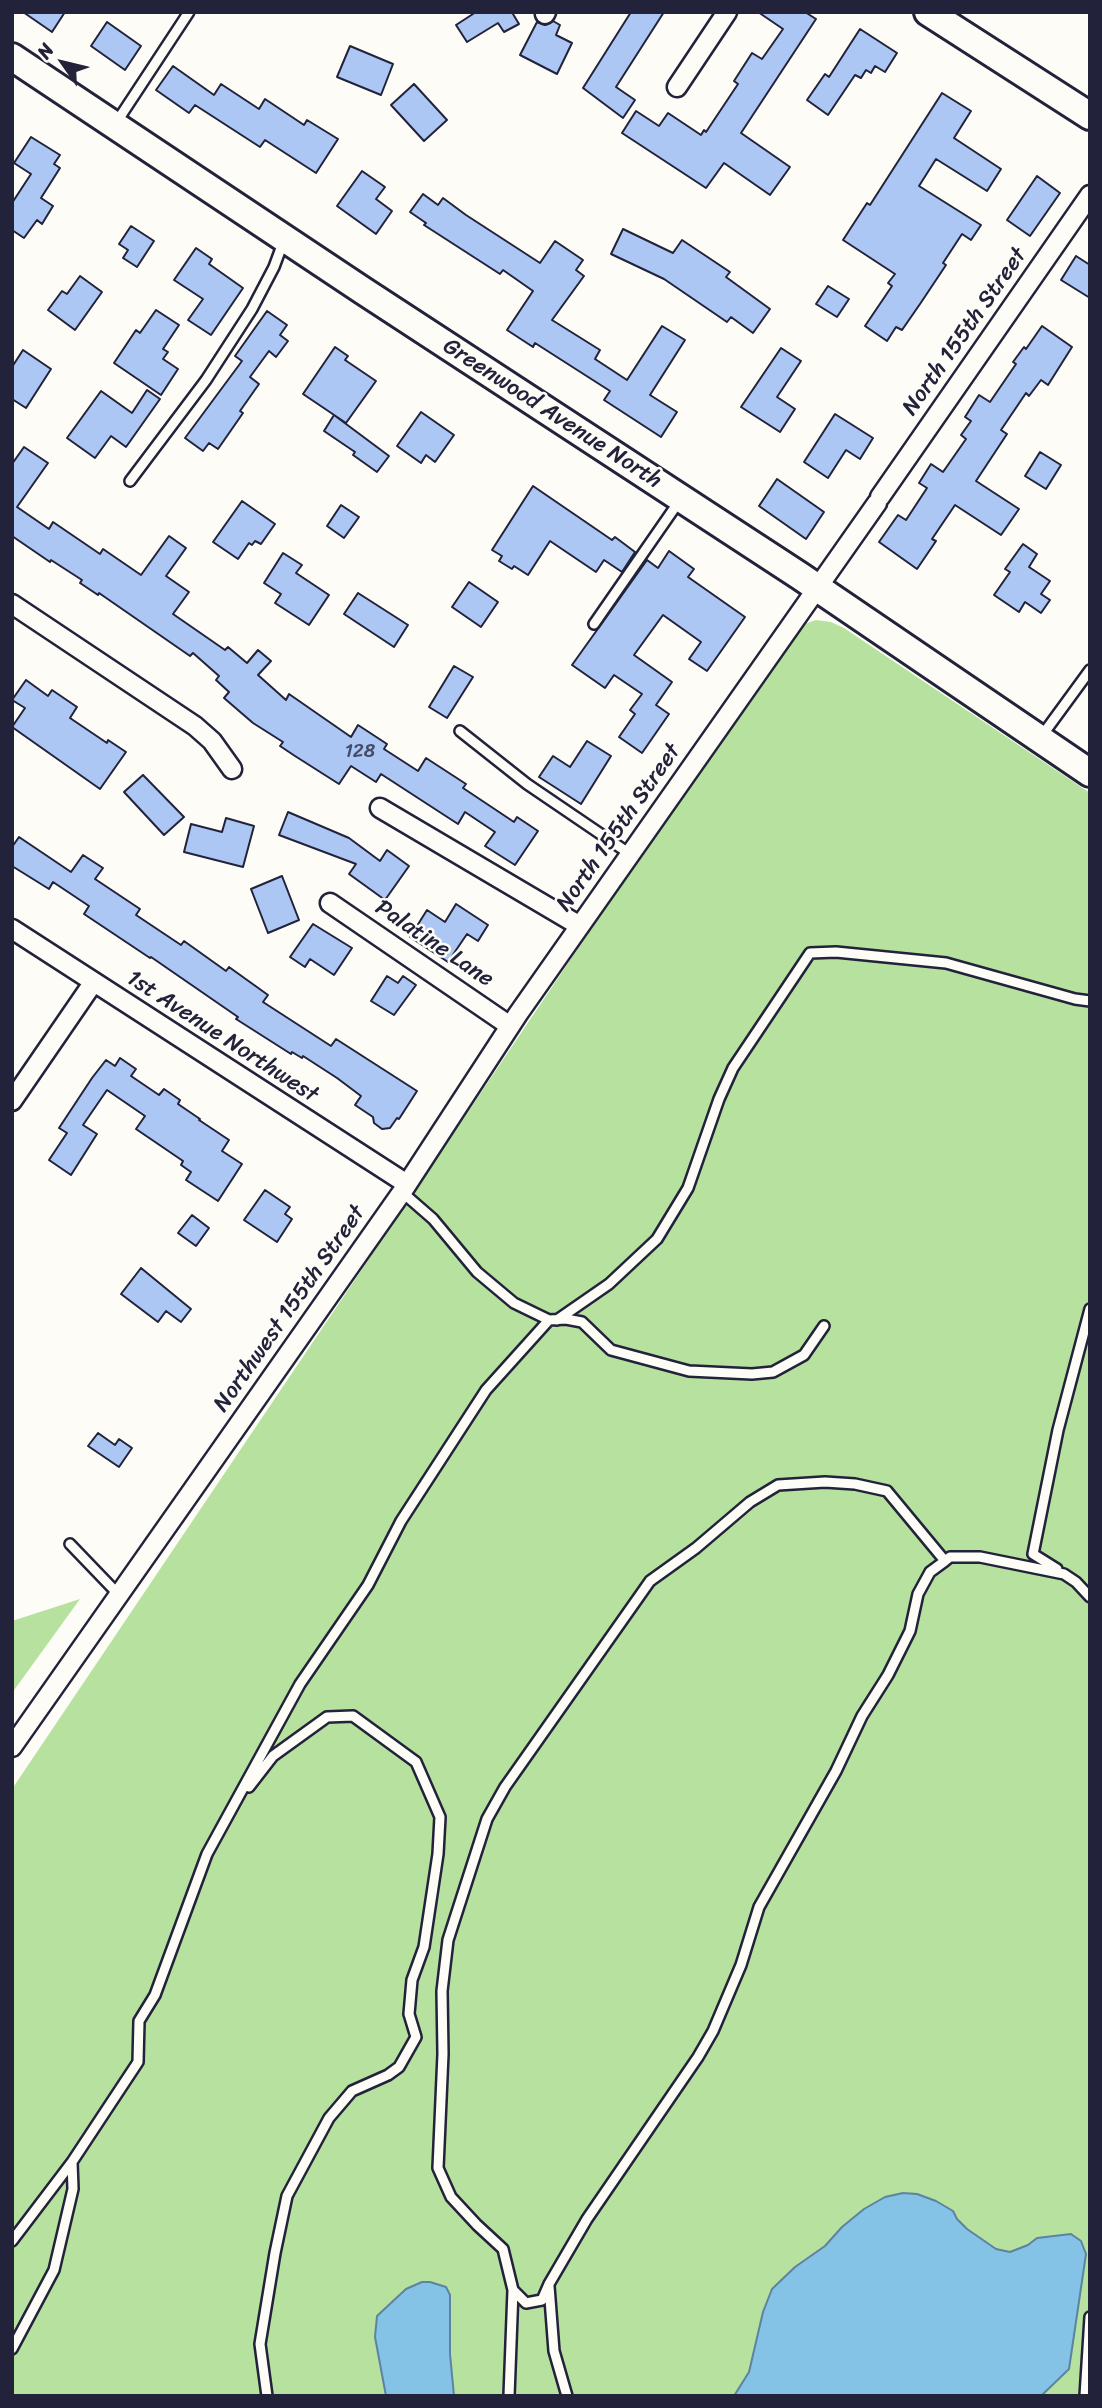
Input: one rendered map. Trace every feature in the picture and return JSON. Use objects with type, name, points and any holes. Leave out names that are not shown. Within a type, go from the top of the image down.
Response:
[{"type":"street","points":[[677,87],[727,12]]},
{"type":"street","points":[[928,12],[1085,110]]},
{"type":"street","name":"Greenwood Avenue North","points":[[12,57],[818,587],[1090,773]]},
{"type":"street","name":"North 155th Street","points":[[404,1188],[510,1026],[1090,195]]},
{"type":"street","points":[[12,604],[195,726],[212,741],[232,769]]},
{"type":"street","points":[[380,807],[580,926]]},
{"type":"street","name":"Palatine Lane","points":[[330,903],[510,1026]]},
{"type":"street","name":"1st Avenue Northwest","points":[[12,929],[404,1188]]},
{"type":"street","points":[[12,1101],[93,983]]},
{"type":"street","name":"Northwest 155th Street","points":[[12,1747],[404,1188]]},
{"type":"lane","points":[[115,125],[189,12]]},
{"type":"lane","points":[[130,481],[206,380],[252,309],[274,267],[285,238]]},
{"type":"lane","points":[[594,624],[681,498]]},
{"type":"lane","points":[[1040,738],[1090,670]]},
{"type":"lane","points":[[460,731],[527,784],[630,854]]},
{"type":"lane","points":[[12,2241],[72,2162],[138,2062],[139,2021],[155,1995],[207,1854],[300,1684],[368,1585],[401,1521],[486,1390],[553,1320],[609,1284],[657,1239],[688,1188],[719,1099],[733,1068],[810,953],[836,952],[946,963],[1090,1001]]},
{"type":"lane","points":[[404,1188],[477,1272],[514,1303],[553,1320],[582,1322],[611,1349],[689,1371],[773,1373],[804,1355],[824,1326]]},
{"type":"lane","points":[[1090,1309],[1058,1430],[1033,1554],[1076,1582],[1090,1597]]},
{"type":"lane","points":[[509,2396],[513,2290],[503,2249],[450,2197],[438,2168],[443,2054],[442,1991],[448,1940],[487,1819],[505,1787],[650,1581],[696,1548],[750,1502],[778,1485],[825,1482],[855,1484],[887,1491],[945,1561]]},
{"type":"lane","points":[[70,1544],[119,1595]]},
{"type":"lane","points":[[513,2290],[526,2303],[542,2300],[587,2218],[661,2112],[713,2031],[741,1965],[760,1907],[836,1771],[862,1716],[888,1675],[910,1631],[918,1594],[930,1572],[950,1557],[980,1557],[1065,1574]]},
{"type":"lane","points":[[231,1810],[273,1756],[327,1717],[353,1716],[416,1762],[440,1817],[439,1854],[424,1947],[412,1980],[410,2014],[416,2037],[399,2067],[388,2075],[352,2091],[329,2118],[287,2196],[260,2344],[267,2396]]},
{"type":"lane","points":[[12,2349],[54,2270],[73,2189],[72,2162]]},
{"type":"lane","points":[[549,2284],[554,2351],[567,2396]]},
{"type":"lane","points":[[1085,2396],[1090,2317]]},
{"type":"green space","points":[[816,620],[831,622],[844,628],[1090,793],[1090,2396],[12,2396],[12,1789],[787,638],[801,625]]},
{"type":"green space","points":[[80,1599],[12,1693],[12,1621]]},
{"type":"water","points":[[903,2193],[917,2194],[953,2211],[967,2229],[996,2249],[1010,2252],[1037,2238],[1071,2234],[1081,2241],[1086,2254],[1069,2369],[1041,2396],[734,2396],[749,2372],[763,2312],[772,2289],[795,2267],[825,2246],[864,2209],[885,2197]]},
{"type":"water","points":[[422,2282],[446,2287],[450,2295],[450,2354],[454,2396],[386,2396],[375,2337],[377,2316],[406,2289]]},
{"type":"building","points":[[23,12],[65,12],[52,32]]},
{"type":"building","points":[[476,12],[515,12],[513,14],[519,24],[504,32],[498,23],[467,42],[456,25]]},
{"type":"building","points":[[631,12],[664,12],[616,87],[635,100],[623,118],[583,88]]},
{"type":"building","points":[[758,12],[805,12],[816,19],[741,133],[790,167],[770,195],[724,163],[706,188],[622,133],[636,111],[659,126],[668,113],[701,135],[704,130],[706,132],[738,84],[734,81],[752,53],[762,59],[783,29]]},
{"type":"building","points":[[553,21],[560,25],[556,35],[572,43],[557,74],[520,55],[537,22],[545,25]]},
{"type":"building","points":[[107,22],[141,46],[125,70],[91,46]]},
{"type":"building","points":[[860,29],[897,53],[885,72],[875,66],[871,73],[866,70],[861,78],[855,75],[828,115],[807,100],[825,74],[829,77]]},
{"type":"building","points":[[350,46],[393,64],[381,95],[337,77]]},
{"type":"building","points":[[173,66],[214,95],[221,84],[259,109],[265,99],[304,125],[307,120],[338,139],[316,173],[265,140],[260,147],[195,105],[189,113],[156,90]]},
{"type":"building","points":[[414,84],[447,120],[424,141],[391,105]]},
{"type":"building","points":[[942,93],[971,111],[954,138],[1001,169],[987,191],[936,159],[919,186],[981,225],[971,240],[962,234],[943,263],[946,265],[902,330],[896,327],[887,341],[865,326],[892,286],[888,283],[895,274],[843,240],[867,203],[870,205]]},
{"type":"building","points":[[31,137],[60,155],[54,164],[60,168],[41,198],[53,206],[42,224],[37,220],[24,238],[12,230],[12,203],[31,174],[14,163]]},
{"type":"building","points":[[362,171],[385,187],[376,199],[392,211],[376,234],[337,206]]},
{"type":"building","points":[[1037,176],[1060,193],[1030,236],[1007,220]]},
{"type":"building","points":[[423,194],[438,205],[443,198],[540,263],[555,241],[583,260],[576,270],[584,276],[552,320],[600,350],[595,359],[627,380],[662,326],[685,340],[650,395],[677,412],[661,437],[604,400],[610,391],[535,343],[533,347],[507,330],[533,291],[503,270],[500,274],[424,225],[426,223],[410,212]]},
{"type":"building","points":[[131,226],[154,241],[137,267],[123,258],[128,250],[119,244]]},
{"type":"building","points":[[623,229],[673,253],[682,240],[730,272],[726,277],[770,309],[753,333],[731,317],[727,322],[664,279],[611,254]]},
{"type":"building","points":[[196,248],[212,259],[209,264],[243,288],[211,335],[188,320],[203,299],[174,280]]},
{"type":"building","points":[[1076,256],[1090,265],[1090,298],[1061,280]]},
{"type":"building","points":[[80,276],[102,292],[75,330],[48,310],[62,291],[67,294]]},
{"type":"building","points":[[828,286],[849,299],[837,317],[816,304]]},
{"type":"building","points":[[156,310],[179,325],[163,349],[168,352],[163,359],[178,369],[161,395],[114,363],[136,330],[140,333]]},
{"type":"building","points":[[267,311],[287,325],[280,335],[288,341],[276,357],[269,351],[250,377],[259,384],[218,449],[209,443],[203,451],[185,438],[242,361],[235,356]]},
{"type":"building","points":[[1042,326],[1072,347],[1048,385],[1041,380],[1029,396],[1026,393],[1001,430],[1007,434],[976,481],[1019,509],[1001,535],[955,505],[932,539],[936,541],[917,569],[879,542],[898,515],[906,520],[927,488],[919,483],[931,464],[943,472],[966,439],[961,435],[971,421],[965,417],[979,395],[990,402],[1016,364],[1013,362]]},
{"type":"building","points":[[335,347],[348,356],[345,360],[376,381],[346,423],[303,394]]},
{"type":"building","points":[[781,348],[801,361],[777,397],[795,409],[780,432],[741,407]]},
{"type":"building","points":[[23,350],[51,369],[26,408],[12,399],[12,367]]},
{"type":"building","points":[[147,390],[160,399],[126,447],[111,436],[95,458],[67,438],[101,391],[132,413]]},
{"type":"building","points":[[421,412],[454,435],[435,462],[426,455],[421,463],[397,446]]},
{"type":"building","points":[[835,414],[873,438],[860,459],[846,450],[828,478],[804,462]]},
{"type":"building","points":[[334,415],[389,456],[377,472],[353,455],[355,452],[324,431]]},
{"type":"building","points":[[24,447],[48,463],[17,507],[49,529],[53,522],[100,554],[103,549],[141,575],[169,536],[186,548],[166,576],[189,592],[173,614],[225,650],[228,647],[247,663],[258,650],[271,661],[258,675],[286,700],[289,694],[351,737],[358,725],[387,744],[384,749],[418,771],[426,758],[466,784],[463,788],[514,822],[517,817],[538,831],[515,865],[485,846],[495,832],[465,812],[458,824],[381,774],[376,782],[351,766],[339,784],[295,756],[280,746],[283,742],[253,723],[224,698],[229,692],[216,680],[219,676],[193,653],[190,656],[99,593],[98,595],[80,583],[82,580],[12,536],[12,464]]},
{"type":"building","points":[[1040,452],[1061,465],[1046,489],[1025,476]]},
{"type":"building","points":[[777,479],[824,512],[806,539],[759,506]]},
{"type":"building","points":[[533,486],[612,540],[615,537],[635,552],[622,572],[604,560],[596,572],[550,541],[528,575],[499,561],[502,556],[492,550]]},
{"type":"building","points":[[242,501],[275,524],[261,544],[255,541],[252,545],[249,543],[238,559],[213,542]]},
{"type":"building","points":[[341,505],[359,517],[344,538],[327,526]]},
{"type":"building","points":[[1023,544],[1037,554],[1029,567],[1050,581],[1041,594],[1050,600],[1041,613],[1025,602],[1019,612],[994,595],[1010,572],[1005,569]]},
{"type":"building","points":[[669,551],[694,569],[688,577],[745,617],[707,671],[689,659],[701,642],[663,615],[634,655],[672,682],[656,705],[669,714],[642,753],[619,737],[635,714],[630,710],[642,694],[614,675],[605,688],[572,665],[647,560],[658,568]]},
{"type":"building","points":[[283,553],[302,565],[296,573],[329,595],[309,625],[275,603],[281,594],[264,583]]},
{"type":"building","points":[[469,582],[498,602],[481,627],[452,607]]},
{"type":"building","points":[[358,593],[408,625],[394,647],[344,614]]},
{"type":"building","points":[[454,666],[473,677],[447,718],[429,707]]},
{"type":"building","points":[[26,680],[48,696],[52,690],[77,707],[70,718],[107,743],[108,740],[126,752],[100,789],[12,727],[25,708],[12,700]]},
{"type":"building","points":[[587,741],[611,756],[581,804],[539,777],[553,756],[570,767]]},
{"type":"building","points":[[143,775],[184,817],[164,835],[124,792]]},
{"type":"building","points":[[288,812],[349,838],[380,861],[387,850],[409,866],[385,900],[349,874],[356,864],[279,835]]},
{"type":"building","points":[[226,818],[254,826],[243,867],[184,852],[191,824],[222,832]]},
{"type":"building","points":[[19,837],[71,872],[83,855],[103,868],[95,879],[140,909],[136,915],[181,945],[184,941],[226,971],[229,967],[268,995],[263,1002],[331,1046],[336,1039],[417,1091],[399,1119],[397,1118],[390,1128],[382,1129],[374,1123],[373,1117],[355,1105],[361,1096],[337,1078],[303,1056],[302,1058],[292,1052],[291,1054],[236,1019],[238,1017],[84,914],[89,906],[53,882],[49,889],[12,866],[12,847]]},
{"type":"building","points":[[282,876],[299,920],[268,933],[251,889]]},
{"type":"building","points":[[456,904],[488,925],[478,941],[467,934],[448,962],[410,937],[427,910],[445,922]]},
{"type":"building","points":[[313,924],[352,948],[334,975],[310,959],[305,967],[290,957]]},
{"type":"building","points":[[387,976],[398,983],[403,976],[416,985],[394,1015],[371,1001]]},
{"type":"building","points":[[120,1058],[136,1069],[131,1076],[159,1095],[164,1089],[180,1100],[178,1104],[229,1140],[222,1151],[242,1164],[218,1201],[186,1180],[191,1172],[181,1165],[183,1161],[136,1129],[145,1116],[107,1090],[83,1125],[97,1134],[71,1175],[49,1160],[67,1133],[59,1128],[92,1078],[106,1060],[115,1066]]},
{"type":"building","points":[[265,1190],[290,1207],[285,1214],[292,1219],[277,1242],[244,1220]]},
{"type":"building","points":[[192,1215],[209,1228],[196,1246],[178,1233]]},
{"type":"building","points":[[141,1268],[191,1309],[181,1322],[166,1311],[158,1322],[121,1294]]},
{"type":"building","points":[[98,1433],[115,1445],[119,1439],[132,1448],[119,1467],[88,1446]]}]
